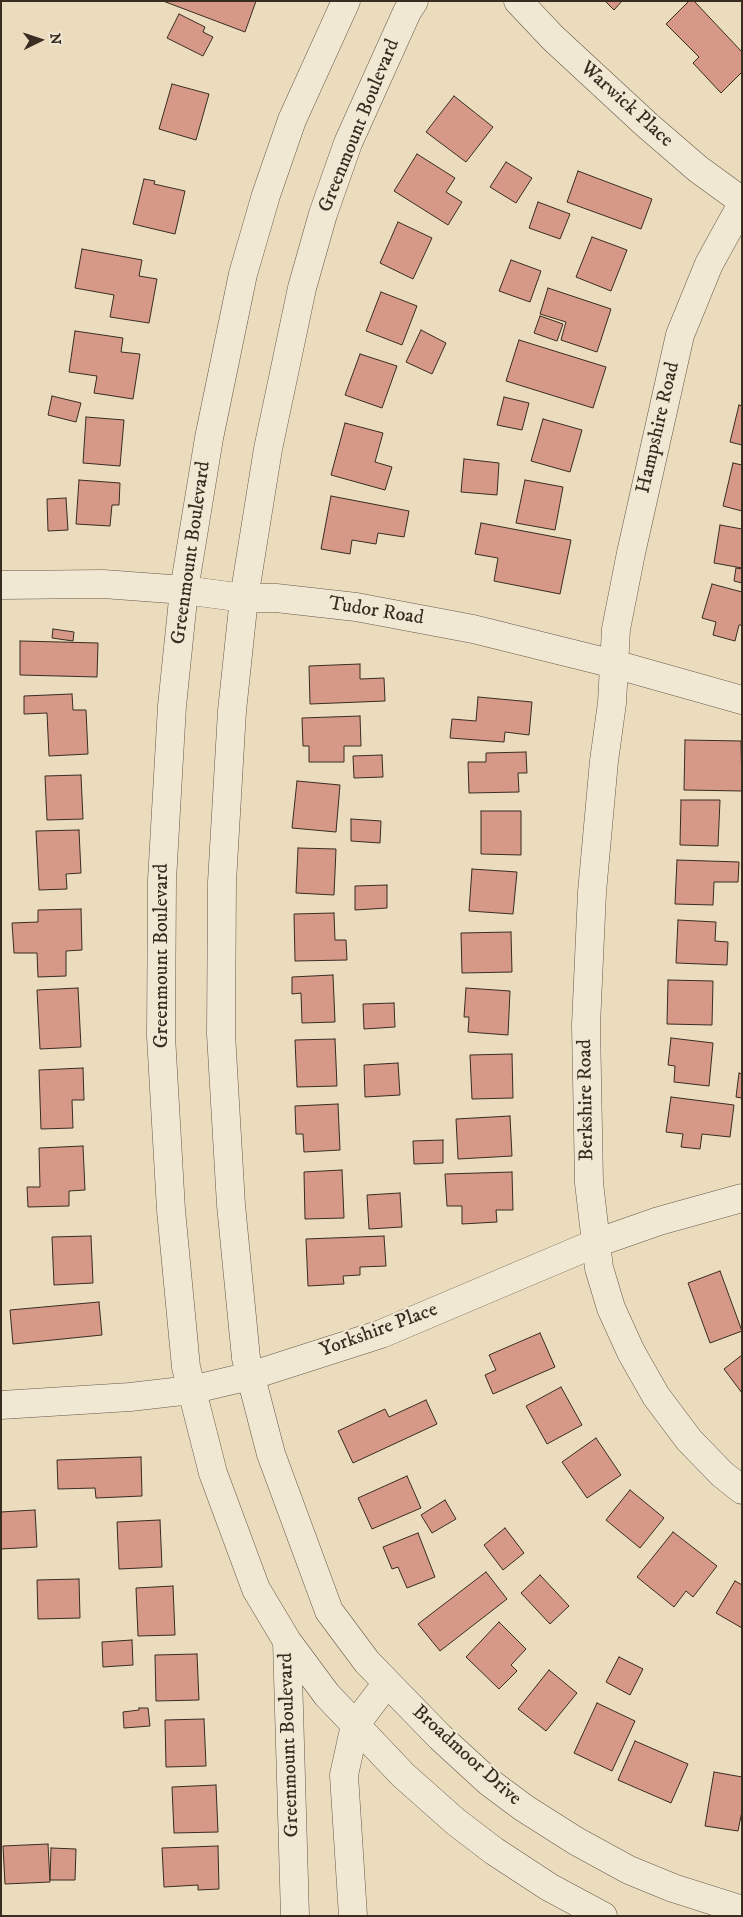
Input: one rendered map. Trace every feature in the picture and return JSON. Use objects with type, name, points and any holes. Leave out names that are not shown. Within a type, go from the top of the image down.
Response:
[{"type":"street","name":"Greenmount Boulevard","points":[[295,1916],[287,1641],[256,1590],[213,1473],[186,1367],[171,1210],[161,1036],[162,880],[172,706],[184,590],[209,438],[243,274],[266,195],[292,120],[346,1]]},
{"type":"street","name":"Greenmount Boulevard","points":[[329,1610],[271,1454],[246,1358],[231,1205],[221,1034],[222,882],[232,711],[244,598],[270,439],[302,288],[323,214],[348,143],[407,12],[414,1]]},
{"type":"street","name":"Warwick Place","points":[[518,1],[553,38],[647,126],[698,169],[742,202]]},
{"type":"street","name":"Hampshire Road","points":[[614,664],[616,629],[631,553],[680,335],[709,264],[742,202]]},
{"type":"street","name":"Tudor Road","points":[[1,585],[103,584],[184,590],[244,598],[276,598],[356,607],[472,629],[614,664],[742,700]]},
{"type":"street","name":"Berkshire Road","points":[[614,664],[612,703],[604,761],[592,892],[586,1025],[586,1116],[589,1183],[596,1243],[600,1268],[612,1308],[631,1352],[656,1396],[689,1440],[722,1474],[742,1490]]},
{"type":"street","name":"Yorkshire Place","points":[[1,1405],[130,1397],[191,1390],[250,1376],[381,1334],[596,1243],[659,1222],[742,1198]]},
{"type":"street","name":"Broadmoor Drive","points":[[329,1610],[367,1662],[440,1737],[489,1782],[524,1808],[576,1841],[629,1870],[736,1911]]},
{"type":"street","points":[[287,1641],[327,1696],[403,1775],[456,1822],[479,1840],[549,1887],[603,1916]]},
{"type":"street","points":[[353,1916],[344,1775],[355,1724],[387,1683]]},
{"type":"building","points":[[163,1],[256,1],[245,32]]},
{"type":"building","points":[[605,1],[622,1],[614,10]]},
{"type":"building","points":[[689,1],[694,1],[742,52],[742,72],[721,93],[693,63],[699,57],[666,24]]},
{"type":"building","points":[[179,14],[205,27],[203,32],[213,37],[203,56],[167,38]]},
{"type":"building","points":[[172,84],[209,94],[196,140],[159,129]]},
{"type":"building","points":[[454,96],[493,127],[466,162],[426,132]]},
{"type":"building","points":[[417,154],[455,178],[446,192],[462,202],[448,225],[394,191]]},
{"type":"building","points":[[506,162],[532,178],[516,203],[490,187]]},
{"type":"building","points":[[578,171],[652,199],[641,229],[567,202]]},
{"type":"building","points":[[144,179],[155,181],[154,184],[185,191],[175,234],[133,224]]},
{"type":"building","points":[[538,202],[570,214],[560,239],[529,228]]},
{"type":"building","points":[[398,222],[432,238],[413,279],[380,263]]},
{"type":"building","points":[[592,237],[627,250],[611,291],[576,277]]},
{"type":"building","points":[[82,249],[142,260],[139,276],[157,279],[149,323],[110,317],[114,295],[75,288]]},
{"type":"building","points":[[511,260],[541,271],[530,302],[499,291]]},
{"type":"building","points":[[548,288],[611,309],[597,352],[561,340],[566,322],[540,314]]},
{"type":"building","points":[[381,292],[417,306],[402,345],[366,331]]},
{"type":"building","points":[[540,316],[563,324],[557,341],[534,333]]},
{"type":"building","points":[[421,330],[446,343],[432,374],[406,362]]},
{"type":"building","points":[[75,331],[123,338],[121,352],[140,354],[133,399],[94,393],[97,376],[69,372]]},
{"type":"building","points":[[519,340],[606,367],[593,408],[506,381]]},
{"type":"building","points":[[360,354],[397,366],[382,408],[345,395]]},
{"type":"building","points":[[52,396],[81,403],[76,422],[48,415]]},
{"type":"building","points":[[504,397],[529,403],[522,430],[497,425]]},
{"type":"building","points":[[739,405],[742,406],[742,445],[730,442]]},
{"type":"building","points":[[86,417],[124,420],[120,466],[83,463]]},
{"type":"building","points":[[543,419],[582,430],[570,472],[531,461]]},
{"type":"building","points":[[345,423],[383,433],[375,462],[392,467],[385,490],[331,475]]},
{"type":"building","points":[[464,459],[499,463],[497,495],[461,492]]},
{"type":"building","points":[[733,463],[742,465],[742,511],[723,506]]},
{"type":"building","points":[[79,480],[120,483],[119,505],[112,505],[110,526],[76,524]]},
{"type":"building","points":[[525,480],[563,487],[555,530],[516,523]]},
{"type":"building","points":[[331,496],[409,511],[404,537],[378,533],[376,544],[352,540],[350,554],[321,549]]},
{"type":"building","points":[[66,498],[68,530],[48,531],[47,499]]},
{"type":"building","points":[[481,523],[571,540],[560,594],[494,581],[498,558],[475,554]]},
{"type":"building","points":[[720,525],[742,529],[742,568],[714,563]]},
{"type":"building","points":[[736,568],[742,569],[742,583],[734,581]]},
{"type":"building","points":[[712,584],[742,592],[742,625],[739,625],[735,641],[713,635],[716,622],[702,618]]},
{"type":"building","points":[[53,629],[74,632],[73,641],[52,638]]},
{"type":"building","points":[[20,641],[98,643],[97,677],[20,675]]},
{"type":"building","points":[[360,664],[360,679],[384,678],[385,701],[310,704],[309,666]]},
{"type":"building","points":[[72,694],[73,710],[86,710],[88,754],[49,756],[47,713],[24,714],[24,696]]},
{"type":"building","points":[[478,697],[532,702],[529,735],[505,732],[504,742],[450,738],[452,719],[476,721]]},
{"type":"building","points":[[360,716],[361,746],[344,746],[344,762],[309,762],[309,746],[303,746],[302,718]]},
{"type":"building","points":[[685,740],[741,741],[742,791],[684,790]]},
{"type":"building","points":[[526,752],[527,773],[518,773],[519,792],[469,793],[468,762],[486,762],[486,753]]},
{"type":"building","points":[[382,755],[383,777],[354,778],[353,756]]},
{"type":"building","points":[[81,775],[83,819],[47,820],[45,776]]},
{"type":"building","points":[[297,781],[340,785],[336,832],[292,828]]},
{"type":"building","points":[[681,800],[720,800],[718,846],[680,845]]},
{"type":"building","points":[[481,811],[521,811],[521,855],[481,854]]},
{"type":"building","points":[[351,819],[381,821],[380,843],[351,841]]},
{"type":"building","points":[[79,830],[81,873],[66,874],[67,889],[39,890],[36,831]]},
{"type":"building","points":[[298,848],[336,849],[334,895],[296,893]]},
{"type":"building","points":[[677,860],[739,862],[738,882],[714,882],[713,905],[675,904]]},
{"type":"building","points":[[472,869],[517,872],[513,914],[469,911]]},
{"type":"building","points":[[387,885],[387,908],[355,910],[355,886]]},
{"type":"building","points":[[81,909],[82,950],[66,951],[66,976],[38,977],[37,953],[14,953],[12,923],[38,922],[38,910]]},
{"type":"building","points":[[334,913],[335,940],[346,940],[347,960],[295,961],[294,914]]},
{"type":"building","points":[[678,920],[716,922],[715,941],[728,942],[727,965],[676,963]]},
{"type":"building","points":[[511,932],[512,972],[462,973],[461,933]]},
{"type":"building","points":[[333,975],[335,1022],[302,1023],[301,993],[292,994],[292,977]]},
{"type":"building","points":[[668,980],[713,981],[712,1025],[667,1024]]},
{"type":"building","points":[[78,988],[81,1047],[40,1049],[37,990]]},
{"type":"building","points":[[466,988],[510,991],[508,1035],[468,1032],[469,1017],[464,1017]]},
{"type":"building","points":[[394,1003],[395,1027],[364,1029],[363,1004]]},
{"type":"building","points":[[671,1038],[713,1043],[709,1086],[674,1082],[675,1066],[668,1065]]},
{"type":"building","points":[[335,1039],[337,1086],[297,1087],[295,1040]]},
{"type":"building","points":[[512,1054],[513,1098],[472,1099],[470,1055]]},
{"type":"building","points":[[398,1063],[400,1095],[365,1097],[364,1065]]},
{"type":"building","points":[[83,1068],[84,1100],[72,1100],[73,1128],[41,1129],[39,1070]]},
{"type":"building","points":[[739,1073],[742,1074],[742,1098],[736,1097]]},
{"type":"building","points":[[671,1097],[734,1105],[730,1137],[702,1134],[700,1149],[681,1147],[683,1134],[666,1132]]},
{"type":"building","points":[[338,1104],[340,1150],[304,1152],[303,1134],[296,1134],[295,1106]]},
{"type":"building","points":[[510,1116],[512,1156],[458,1159],[456,1119]]},
{"type":"building","points":[[443,1140],[443,1163],[414,1164],[413,1141]]},
{"type":"building","points":[[83,1146],[85,1190],[69,1191],[69,1206],[28,1207],[27,1187],[40,1187],[39,1148]]},
{"type":"building","points":[[342,1170],[344,1218],[305,1219],[304,1172]]},
{"type":"building","points":[[512,1172],[513,1210],[496,1210],[497,1222],[462,1224],[462,1206],[447,1206],[445,1174]]},
{"type":"building","points":[[400,1193],[402,1227],[369,1229],[367,1195]]},
{"type":"building","points":[[91,1236],[93,1283],[54,1285],[52,1237]]},
{"type":"building","points":[[384,1236],[386,1266],[360,1267],[360,1275],[343,1276],[344,1284],[308,1286],[306,1239]]},
{"type":"building","points":[[720,1271],[742,1331],[710,1343],[688,1283]]},
{"type":"building","points":[[99,1302],[102,1335],[13,1344],[10,1310]]},
{"type":"building","points":[[540,1333],[555,1367],[493,1394],[485,1375],[496,1370],[489,1355]]},
{"type":"building","points":[[742,1355],[742,1393],[724,1369]]},
{"type":"building","points":[[561,1387],[582,1425],[547,1444],[526,1406]]},
{"type":"building","points":[[426,1400],[437,1424],[353,1463],[338,1431],[385,1409],[389,1417]]},
{"type":"building","points":[[596,1438],[621,1475],[587,1498],[562,1462]]},
{"type":"building","points":[[141,1457],[142,1496],[96,1498],[95,1488],[58,1489],[57,1460]]},
{"type":"building","points":[[407,1476],[421,1508],[372,1529],[358,1498]]},
{"type":"building","points":[[630,1490],[664,1518],[640,1548],[606,1520]]},
{"type":"building","points":[[445,1500],[456,1519],[432,1533],[421,1515]]},
{"type":"building","points":[[35,1510],[37,1547],[1,1549],[1,1512]]},
{"type":"building","points":[[160,1520],[162,1567],[119,1569],[117,1522]]},
{"type":"building","points":[[505,1528],[524,1553],[503,1570],[484,1545]]},
{"type":"building","points":[[673,1532],[717,1566],[693,1597],[686,1591],[674,1607],[637,1577]]},
{"type":"building","points":[[418,1533],[435,1577],[407,1588],[398,1567],[392,1569],[383,1547]]},
{"type":"building","points":[[486,1572],[507,1599],[440,1651],[418,1624]]},
{"type":"building","points":[[540,1575],[569,1606],[550,1624],[521,1593]]},
{"type":"building","points":[[79,1579],[80,1618],[38,1619],[37,1580]]},
{"type":"building","points":[[735,1581],[742,1585],[742,1628],[716,1613]]},
{"type":"building","points":[[173,1586],[175,1635],[138,1636],[136,1588]]},
{"type":"building","points":[[499,1622],[526,1649],[511,1665],[517,1671],[499,1689],[466,1657]]},
{"type":"building","points":[[132,1640],[133,1665],[103,1667],[102,1642]]},
{"type":"building","points":[[197,1654],[199,1700],[156,1701],[155,1655]]},
{"type":"building","points":[[619,1657],[643,1669],[630,1695],[606,1682]]},
{"type":"building","points":[[549,1670],[577,1693],[546,1731],[518,1709]]},
{"type":"building","points":[[597,1703],[635,1721],[612,1771],[574,1753]]},
{"type":"building","points":[[139,1708],[148,1708],[150,1726],[124,1728],[123,1712],[139,1710]]},
{"type":"building","points":[[204,1719],[206,1766],[166,1767],[165,1720]]},
{"type":"building","points":[[635,1741],[688,1764],[671,1803],[618,1780]]},
{"type":"building","points":[[714,1772],[742,1777],[742,1811],[738,1831],[705,1826]]},
{"type":"building","points":[[216,1785],[218,1832],[174,1833],[172,1787]]},
{"type":"building","points":[[48,1844],[50,1882],[5,1884],[3,1846]]},
{"type":"building","points":[[218,1846],[219,1889],[198,1890],[198,1885],[164,1887],[162,1848]]},
{"type":"building","points":[[51,1848],[76,1849],[75,1880],[50,1880]]}]
